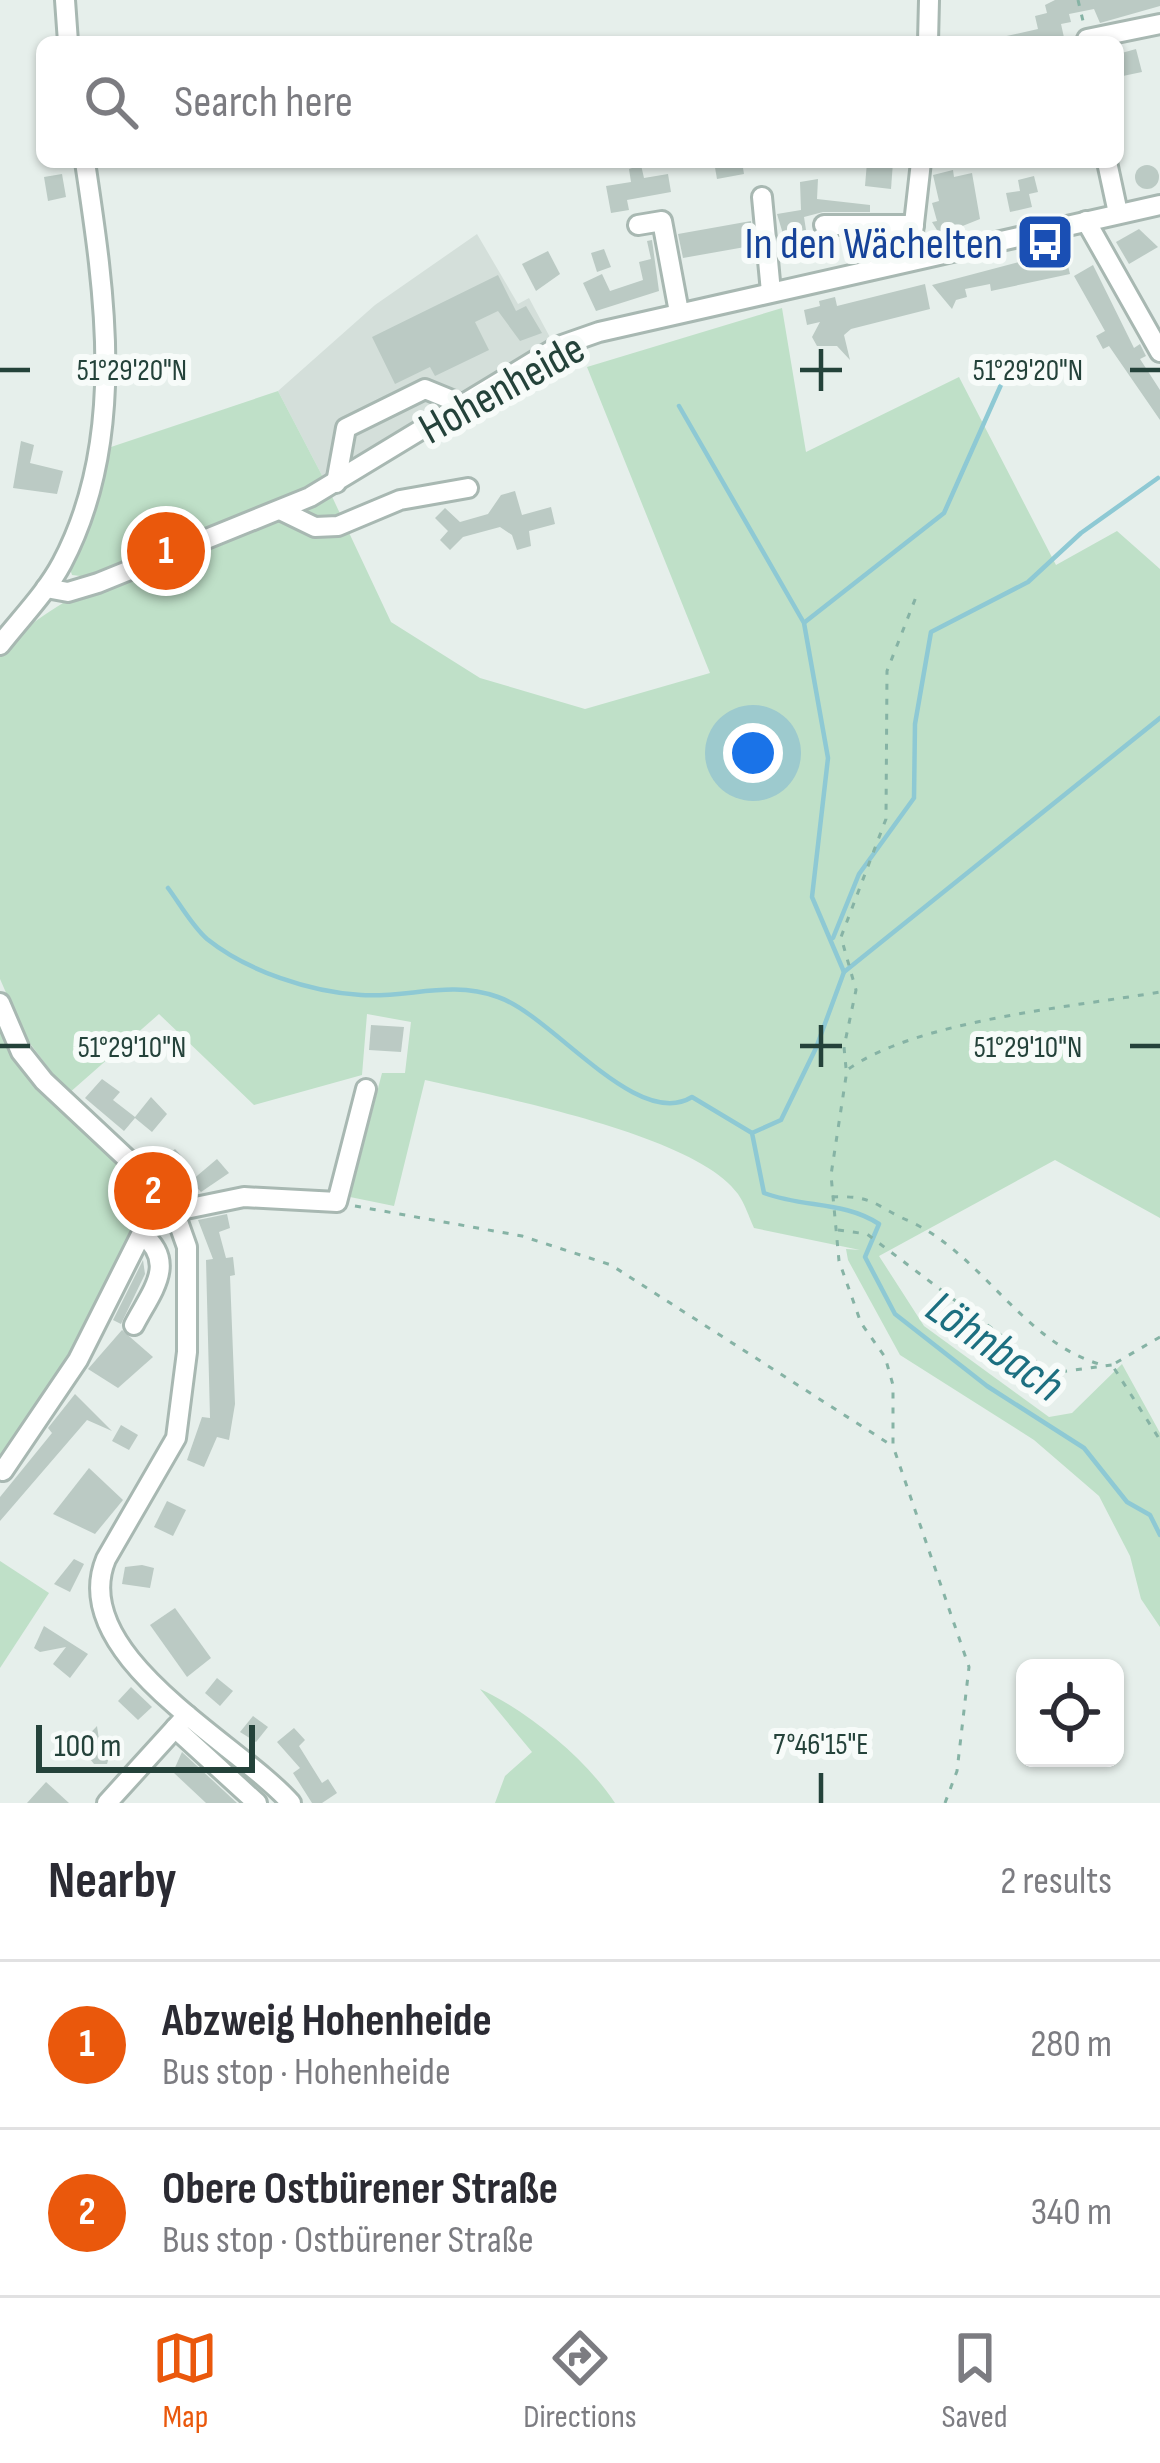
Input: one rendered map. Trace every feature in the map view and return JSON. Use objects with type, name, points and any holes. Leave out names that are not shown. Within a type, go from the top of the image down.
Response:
[{"type":"street","points":[[65,0],[68,36]]},
{"type":"street","points":[[928,36],[929,0]]},
{"type":"street","points":[[1086,35],[1160,24]]},
{"type":"street","points":[[0,644],[46,587],[85,511],[100,428],[104,284],[86,168]]},
{"type":"street","points":[[910,259],[920,168]]},
{"type":"street","points":[[1108,168],[1118,213]]},
{"type":"street","points":[[761,197],[771,292]]},
{"type":"street","name":"Hohenheide","points":[[46,587],[68,592],[98,584],[280,510],[336,483],[559,346],[679,311],[1160,205]]},
{"type":"street","points":[[638,225],[662,221],[679,311]]},
{"type":"street","points":[[1086,221],[1160,352]]},
{"type":"street","points":[[824,225],[861,229],[886,223],[914,225]]},
{"type":"street","points":[[336,483],[346,428],[425,389],[464,405]]},
{"type":"street","points":[[280,510],[315,527],[338,526],[400,500],[468,488]]},
{"type":"street","points":[[0,1004],[21,1052],[44,1081],[163,1191],[176,1210],[187,1247],[188,1291],[176,1438],[153,1486],[116,1537],[98,1590],[108,1627],[181,1722],[257,1803]]},
{"type":"street","points":[[176,1210],[244,1197],[338,1202],[366,1089]]},
{"type":"street","points":[[3,1471],[50,1405],[104,1312],[163,1191]]},
{"type":"street","points":[[134,1325],[163,1269],[159,1251],[142,1234]]},
{"type":"street","points":[[106,1803],[181,1722]]},
{"type":"street","points":[[181,1722],[291,1803]]},
{"type":"path","points":[[1078,0],[1086,35]]},
{"type":"path","points":[[916,598],[887,671],[886,820],[841,937],[856,990],[844,1047],[847,1070],[833,1141],[831,1198],[849,1291],[861,1323],[885,1357],[893,1385],[893,1446],[969,1667],[957,1771],[945,1803]]},
{"type":"path","points":[[847,1070],[876,1053],[957,1028],[1160,992]]},
{"type":"path","points":[[831,1198],[871,1198],[924,1226],[958,1250],[1065,1351],[1100,1364]]},
{"type":"path","points":[[338,1202],[522,1236],[611,1265],[893,1446]]},
{"type":"path","points":[[836,1231],[867,1234],[1052,1373],[1112,1365],[1160,1337]]},
{"type":"path","points":[[1112,1365],[1160,1440]]},
{"type":"shaded area","points":[[477,234],[518,304],[529,298],[553,343],[327,485],[278,391],[375,305]]},
{"type":"green space","points":[[782,308],[806,452],[959,377],[1056,565],[1117,531],[1160,569],[1160,1218],[1055,1160],[879,1256],[924,1326],[1049,1417],[1072,1413],[1122,1364],[1160,1433],[1160,1627],[1141,1599],[1130,1556],[1099,1496],[1034,1440],[900,1355],[848,1260],[846,1249],[860,1250],[754,1228],[738,1194],[716,1173],[640,1136],[425,1080],[394,1206],[350,1197],[382,1073],[405,1073],[411,1022],[367,1014],[362,1075],[254,1105],[159,1014],[68,1094],[26,1038],[0,979],[0,656],[25,629],[61,604],[151,558],[328,488],[391,622],[480,678],[585,709],[710,673],[587,367]]},
{"type":"green space","points":[[278,391],[327,485],[88,577],[72,575],[69,566],[105,449]]},
{"type":"green space","points":[[0,1031],[49,1098],[156,1188],[57,1386],[0,1468]]},
{"type":"green space","points":[[0,1561],[49,1593],[0,1668]]},
{"type":"green space","points":[[480,1689],[555,1738],[615,1803],[495,1803],[505,1776],[532,1752]]},
{"type":"building","points":[[1055,0],[1160,0],[1160,6],[1100,23],[1094,9],[1069,14],[1071,22],[1061,24],[1064,36],[1006,36],[1038,29],[1035,16],[1047,13],[1045,5]]},
{"type":"building","points":[[1136,49],[1142,72],[1124,76],[1124,52]]},
{"type":"building","points":[[1147,165],[1159,177],[1147,189],[1135,177]]},
{"type":"building","points":[[642,168],[644,178],[668,174],[671,192],[627,200],[629,210],[611,213],[606,186],[631,182],[629,169]]},
{"type":"building","points":[[715,168],[743,168],[744,174],[717,179]]},
{"type":"building","points":[[866,168],[893,168],[891,189],[865,186]]},
{"type":"building","points":[[953,170],[954,177],[972,173],[980,219],[940,235],[932,222],[937,221],[932,203],[939,201],[933,175]]},
{"type":"building","points":[[62,174],[66,197],[48,201],[44,177]]},
{"type":"building","points":[[1034,176],[1038,192],[1029,194],[1032,207],[1010,212],[1006,193],[1020,191],[1018,180]]},
{"type":"building","points":[[818,179],[817,199],[870,205],[870,212],[823,212],[804,217],[806,230],[783,234],[777,214],[801,210],[800,182]]},
{"type":"building","points":[[751,221],[753,250],[745,251],[745,247],[683,258],[678,234]]},
{"type":"building","points":[[1139,229],[1158,247],[1129,264],[1116,242]]},
{"type":"building","points":[[897,238],[895,249],[849,262],[844,245]]},
{"type":"building","points":[[652,240],[659,291],[596,311],[583,283],[602,274],[610,291],[643,280],[639,262],[651,259],[647,241]]},
{"type":"building","points":[[604,249],[611,267],[597,272],[591,253]]},
{"type":"building","points":[[1064,250],[1070,274],[991,291],[990,284],[965,289],[967,297],[956,300],[952,309],[932,285]]},
{"type":"building","points":[[548,251],[560,274],[536,291],[522,264]]},
{"type":"building","points":[[1093,265],[1134,348],[1140,344],[1146,356],[1140,359],[1160,390],[1160,420],[1109,346],[1103,349],[1096,336],[1105,331],[1074,276]]},
{"type":"building","points":[[498,275],[516,311],[526,306],[542,333],[520,341],[498,311],[475,322],[489,350],[435,376],[430,367],[395,384],[372,337]]},
{"type":"building","points":[[925,284],[930,309],[851,329],[844,335],[850,360],[837,346],[817,346],[812,337],[820,322],[807,325],[804,310],[820,306],[819,301],[835,297],[837,306]]},
{"type":"building","points":[[21,441],[34,445],[30,463],[63,471],[57,494],[13,488]]},
{"type":"building","points":[[515,491],[522,515],[551,507],[555,524],[529,531],[531,546],[517,550],[512,535],[500,527],[463,537],[450,550],[440,540],[448,531],[435,518],[445,508],[460,522],[488,514],[501,495]]},
{"type":"building","points":[[371,1025],[404,1027],[401,1052],[369,1050]]},
{"type":"building","points":[[102,1079],[120,1092],[113,1100],[135,1117],[151,1097],[167,1114],[152,1132],[135,1118],[124,1131],[85,1098]]},
{"type":"building","points":[[175,1149],[189,1164],[175,1177],[161,1161]]},
{"type":"building","points":[[217,1159],[229,1173],[201,1192],[191,1181]]},
{"type":"building","points":[[227,1214],[230,1228],[219,1232],[226,1258],[233,1257],[235,1275],[230,1276],[235,1404],[229,1440],[217,1437],[204,1467],[187,1460],[202,1417],[210,1418],[206,1260],[213,1259],[198,1220]]},
{"type":"building","points":[[143,1260],[145,1274],[121,1324],[113,1320]]},
{"type":"building","points":[[122,1330],[153,1357],[118,1388],[88,1369]]},
{"type":"building","points":[[75,1394],[112,1431],[87,1420],[0,1521],[0,1497],[52,1433],[48,1428]]},
{"type":"building","points":[[121,1425],[138,1435],[129,1450],[112,1441]]},
{"type":"building","points":[[89,1468],[123,1500],[95,1534],[53,1514]]},
{"type":"building","points":[[167,1501],[186,1510],[173,1536],[154,1527]]},
{"type":"building","points":[[74,1559],[84,1564],[70,1592],[54,1584]]},
{"type":"building","points":[[125,1567],[154,1568],[150,1588],[122,1584]]},
{"type":"building","points":[[175,1608],[211,1658],[187,1677],[150,1625]]},
{"type":"building","points":[[44,1626],[88,1654],[70,1678],[53,1664],[66,1647],[40,1652],[34,1648]]},
{"type":"building","points":[[217,1678],[233,1691],[220,1706],[205,1693]]},
{"type":"building","points":[[131,1687],[152,1707],[138,1720],[118,1701]]},
{"type":"building","points":[[253,1716],[268,1727],[256,1742],[240,1732]]},
{"type":"building","points":[[97,1726],[99,1740],[112,1747],[107,1764],[94,1764],[79,1745]]},
{"type":"building","points":[[294,1728],[305,1740],[299,1746],[322,1783],[328,1779],[337,1793],[322,1803],[312,1803],[293,1773],[300,1768],[277,1742]]},
{"type":"building","points":[[182,1752],[237,1803],[206,1803],[173,1772]]},
{"type":"building","points":[[46,1782],[69,1803],[27,1803]]},
{"type":"waterway","points":[[805,622],[944,513],[1004,378]]},
{"type":"waterway","name":"Löhnbach","points":[[679,406],[804,623],[828,758],[812,897],[844,972],[816,1048],[781,1120],[752,1133],[764,1193],[838,1208],[879,1224],[865,1257],[895,1314],[987,1386],[1084,1448],[1127,1502],[1150,1515],[1160,1535]]},
{"type":"waterway","points":[[833,938],[859,874],[914,798],[915,724],[931,632],[1028,582],[1081,533],[1158,478]]},
{"type":"waterway","points":[[844,972],[1160,718]]},
{"type":"waterway","points":[[168,888],[207,939],[260,970],[341,993],[463,990],[498,997],[544,1025],[621,1085],[670,1103],[692,1097],[752,1133]]},
{"type":"place","name":"In den Wächelten","points":[[1045,242]]},
{"type":"place","name":"Abzweig Hohenheide","points":[[166,551]]},
{"type":"place","name":"Obere Ostbürener Straße","points":[[153,1191]]}]
